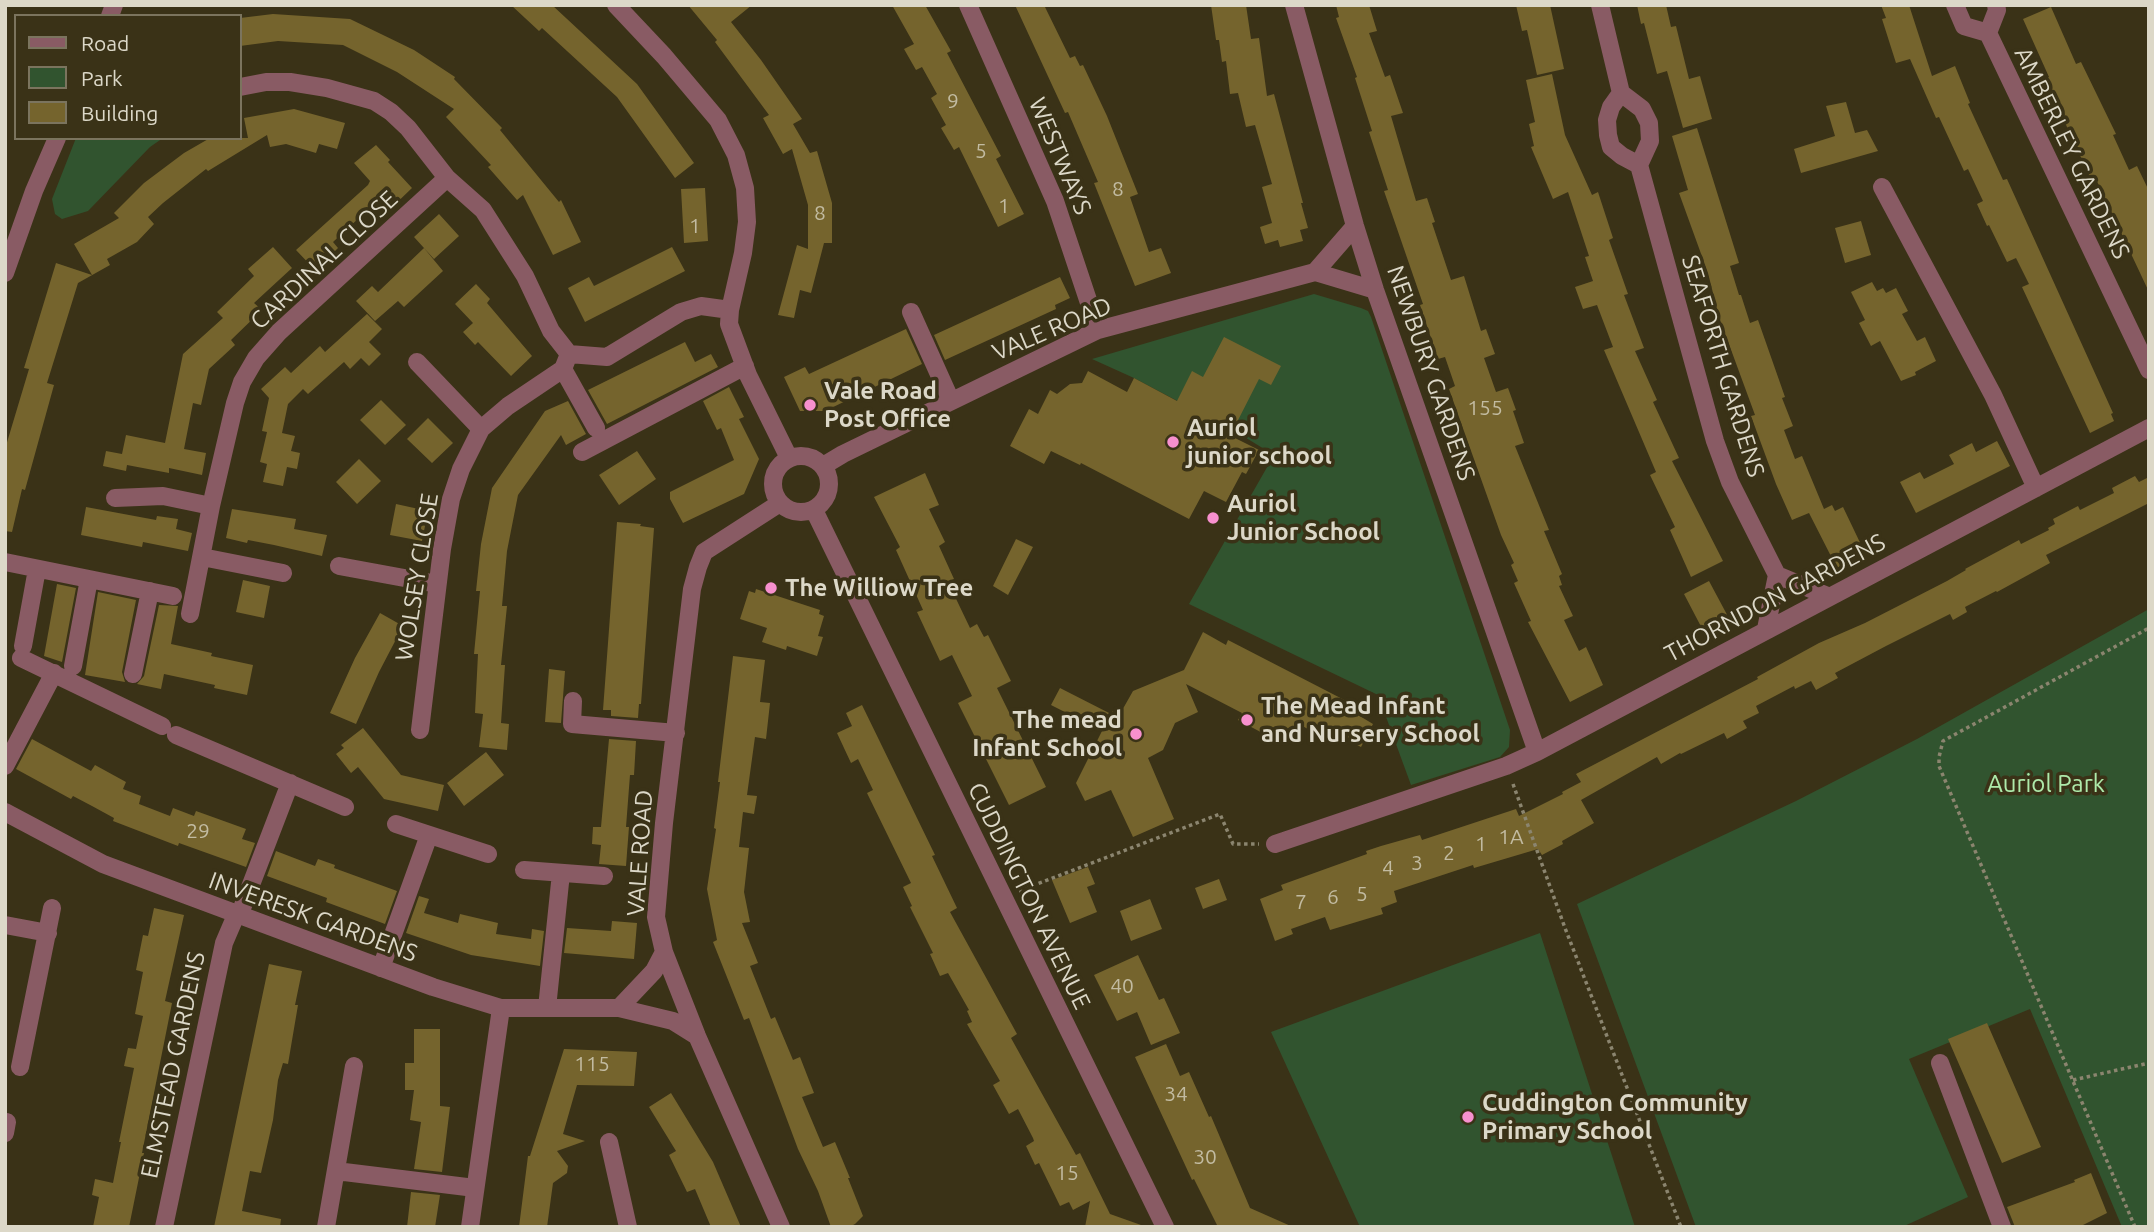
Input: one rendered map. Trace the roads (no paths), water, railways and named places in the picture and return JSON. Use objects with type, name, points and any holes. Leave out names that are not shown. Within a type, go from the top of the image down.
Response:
[{"type":"street","points":[[616,5],[718,120],[736,155],[745,188],[747,222],[729,324],[745,366],[789,458]]},
{"type":"street","name":"WESTWAYS","points":[[968,5],[1055,201],[1098,330]]},
{"type":"street","name":"NEWBURY GARDENS","points":[[1294,5],[1375,290],[1537,752]]},
{"type":"street","points":[[1600,5],[1621,93],[1643,109],[1648,123],[1650,141],[1639,165],[1611,147],[1608,135],[1607,120],[1621,93]]},
{"type":"street","name":"AMBERLEY GARDENS","points":[[1955,5],[1964,26],[1988,33]]},
{"type":"street","name":"AMBERLEY GARDENS","points":[[1996,5],[1997,10],[1988,33],[2149,370]]},
{"type":"street","points":[[242,88],[266,82],[290,82],[327,88],[374,102],[391,112],[408,128],[447,177],[483,210],[525,276],[596,428]]},
{"type":"street","points":[[5,273],[34,191],[56,140]]},
{"type":"street","name":"SEAFORTH GARDENS","points":[[1639,165],[1715,441],[1730,482],[1777,575]]},
{"type":"street","name":"CARDINAL CLOSE","points":[[190,614],[235,403],[242,382],[256,358],[279,332],[447,177]]},
{"type":"street","points":[[1882,187],[1993,396],[2036,488]]},
{"type":"street","points":[[1355,226],[1315,272],[1375,290]]},
{"type":"street","name":"VALE ROAD","points":[[822,466],[1098,330],[1315,272]]},
{"type":"street","points":[[566,361],[607,357],[681,312],[701,306],[730,310]]},
{"type":"street","points":[[911,312],[951,401]]},
{"type":"street","name":"WOLSEY CLOSE","points":[[420,730],[450,499],[461,470],[481,429],[566,361]]},
{"type":"street","points":[[417,362],[481,429]]},
{"type":"street","points":[[582,453],[745,366]]},
{"type":"street","name":"THORNDON GARDENS","points":[[1275,844],[1537,752],[2149,428]]},
{"type":"street","points":[[804,456],[822,466],[828,477],[826,496],[814,510],[796,512],[780,503],[773,487],[774,478],[777,470],[789,458],[804,456]]},
{"type":"street","points":[[115,498],[163,496],[211,506]]},
{"type":"street","name":"VALE ROAD","points":[[780,503],[704,552],[692,589],[664,822],[656,916],[664,952],[696,1036],[782,1227]]},
{"type":"street","name":"CUDDINGTON AVENUE","points":[[814,510],[1162,1225]]},
{"type":"street","points":[[202,556],[283,573]]},
{"type":"street","points":[[5,562],[173,596]]},
{"type":"street","points":[[339,566],[438,584]]},
{"type":"street","points":[[37,569],[22,652],[54,673],[169,731],[345,807]]},
{"type":"street","points":[[1766,629],[1777,575],[1830,597]]},
{"type":"street","points":[[72,666],[89,579]]},
{"type":"street","points":[[133,674],[150,591]]},
{"type":"street","points":[[5,766],[54,673]]},
{"type":"street","points":[[573,701],[572,724],[676,733]]},
{"type":"street","name":"ELMSTEAD GARDENS","points":[[164,1227],[224,943],[238,915],[290,783]]},
{"type":"street","name":"INVERESK GARDENS","points":[[5,812],[103,864],[381,968],[500,1008],[619,1008],[673,1021],[696,1036]]},
{"type":"street","points":[[396,824],[488,854]]},
{"type":"street","points":[[381,968],[429,835]]},
{"type":"street","points":[[524,870],[604,876]]},
{"type":"street","points":[[547,1008],[561,873]]},
{"type":"street","points":[[20,1068],[52,908]]},
{"type":"street","points":[[5,925],[48,933]]},
{"type":"street","points":[[619,1008],[654,971],[664,952]]},
{"type":"street","points":[[470,1227],[500,1008]]},
{"type":"street","points":[[1940,1063],[2002,1227]]},
{"type":"street","points":[[326,1227],[354,1066]]},
{"type":"street","points":[[608,1142],[628,1227]]},
{"type":"street","points":[[336,1171],[475,1188]]},
{"type":"place","name":"Vale Road Post Office","points":[[810,405]]},
{"type":"place","name":"Auriol junior school","points":[[1173,442]]},
{"type":"place","name":"Auriol Junior School","points":[[1213,518]]},
{"type":"place","name":"The Williow Tree","points":[[771,588]]},
{"type":"place","name":"The Mead Infant and Nursery School","points":[[1247,720]]},
{"type":"place","name":"The mead Infant School","points":[[1136,734]]},
{"type":"place","name":"Cuddington Community Primary School","points":[[1468,1117]]},
{"type":"park label","name":"Auriol Park","points":[[2046,784]]}]
